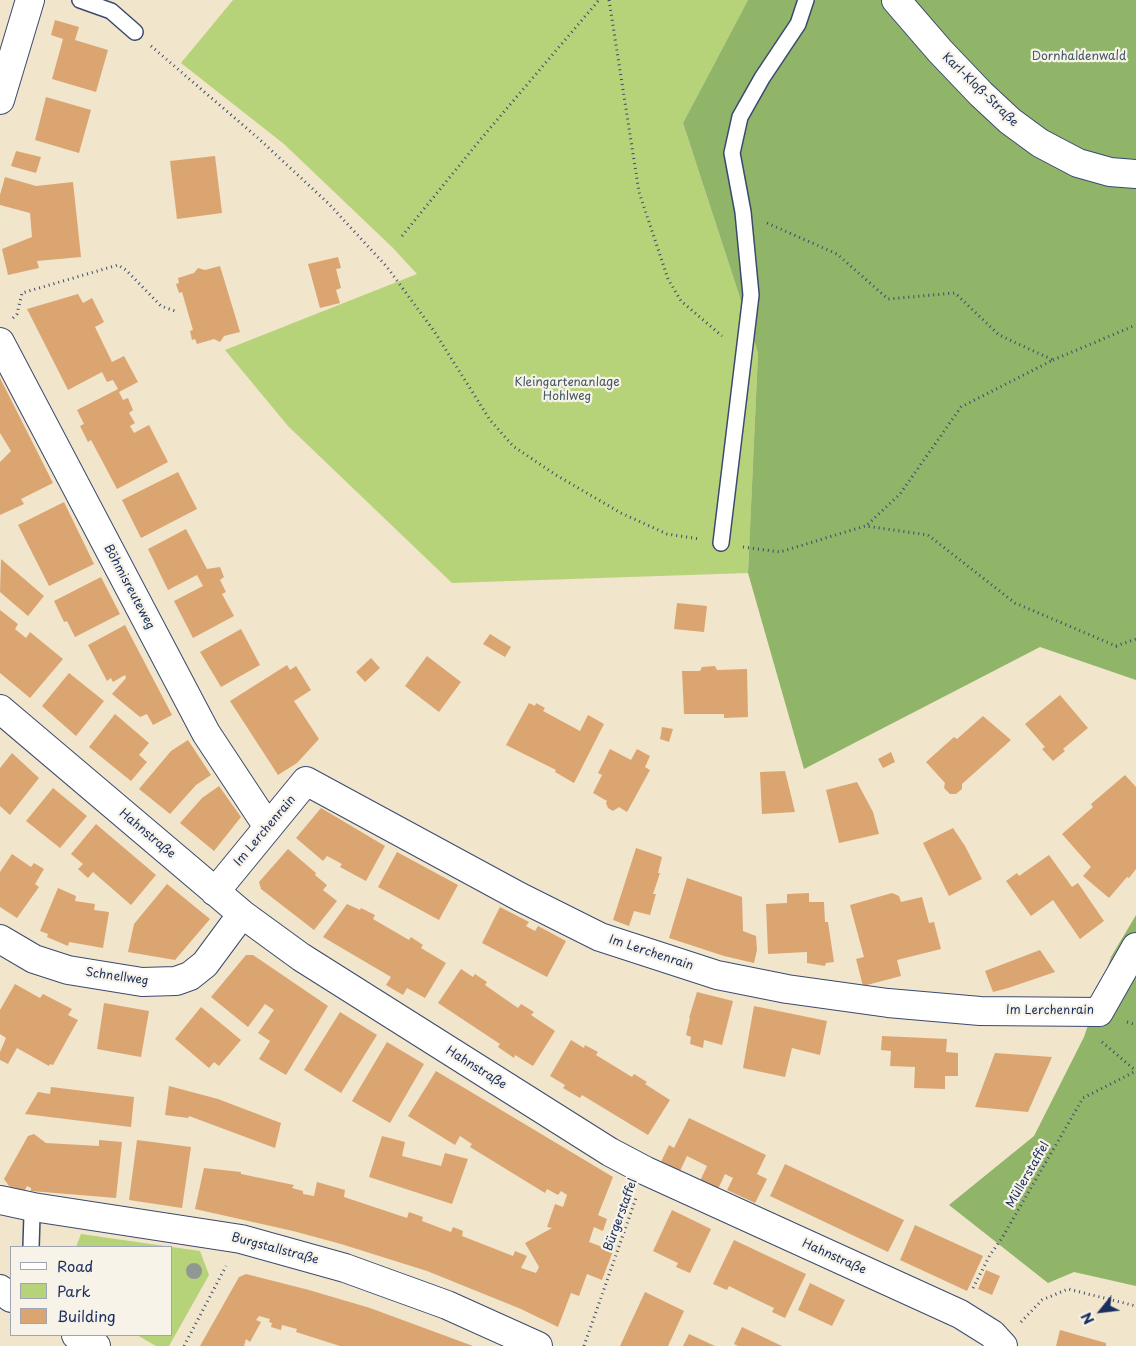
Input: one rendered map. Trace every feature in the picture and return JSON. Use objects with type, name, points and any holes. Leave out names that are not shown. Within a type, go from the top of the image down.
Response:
[{"type":"street","points":[[0,100],[30,0]]},
{"type":"street","name":"Karl-Kloß-Straße","points":[[896,0],[940,51],[981,94],[1010,121],[1040,144],[1078,163],[1110,172],[1136,174]]},
{"type":"street","name":"Böhmisreuteweg","points":[[6,331],[206,733],[268,827]]},
{"type":"street","name":"Hahnstraße","points":[[0,710],[215,892],[301,957],[610,1152],[646,1171],[960,1314],[992,1334],[1003,1346]]},
{"type":"street","name":"Im Lerchenrain","points":[[215,892],[306,781],[520,897],[600,937],[717,975],[787,989],[888,1003],[980,1012],[1099,1012],[1136,947]]},
{"type":"street","name":"Schnellweg","points":[[0,938],[34,959],[68,970],[142,982],[176,981],[190,976],[205,964],[242,914]]},
{"type":"street","name":"Burgstallstraße","points":[[0,1200],[32,1207],[240,1238],[345,1268],[373,1278],[447,1305],[538,1346]]},
{"type":"street","points":[[78,1336],[96,1346]]},
{"type":"lane","points":[[80,0],[111,12],[135,32]]},
{"type":"lane","points":[[721,543],[751,295],[742,212],[732,153],[740,117],[762,78],[798,24],[806,0]]},
{"type":"lane","points":[[31,1246],[32,1215]]},
{"type":"path","points":[[402,236],[480,140],[599,0]]},
{"type":"path","points":[[608,0],[639,192],[668,279],[681,301],[744,354]]},
{"type":"path","points":[[135,32],[258,138],[329,204],[387,267],[434,331],[490,420],[513,446],[556,475],[621,513],[667,534],[721,543],[780,552],[865,526],[928,535],[1015,603],[1116,646],[1136,639]]},
{"type":"path","points":[[742,212],[837,254],[888,299],[955,293],[999,335],[1053,360]]},
{"type":"path","points":[[6,331],[17,314],[22,293],[118,265],[126,270],[161,306],[175,311]]},
{"type":"path","points":[[865,526],[900,494],[962,407],[1053,360],[1136,325]]},
{"type":"path","name":"Müllerstaffel","points":[[960,1314],[990,1255],[1002,1238],[1083,1098],[1136,1071],[1100,1040],[1099,1012]]},
{"type":"path","name":"Bürgerstaffel","points":[[584,1346],[646,1171]]},
{"type":"path","points":[[184,1346],[240,1238]]},
{"type":"path","points":[[1028,1314],[1042,1300],[1068,1289],[1136,1306]]},
{"type":"green space","name":"Kleingartenanlage Hohlweg","points":[[233,0],[748,0],[683,123],[758,353],[748,573],[452,583],[288,426],[225,350],[417,274],[392,247],[284,144],[181,63]]},
{"type":"green space","name":"Dornhaldenwald","points":[[748,0],[1136,0],[1136,680],[1040,647],[804,769],[748,573],[758,353],[683,123]]},
{"type":"green space","points":[[1136,915],[1136,1286],[1074,1272],[1048,1283],[949,1205],[1034,1136],[1084,1037],[1111,957]]},
{"type":"green space","points":[[81,1234],[165,1246],[76,1246]]},
{"type":"green space","points":[[172,1247],[200,1251],[209,1275],[169,1346],[156,1346],[139,1336],[172,1336]]},
{"type":"building","points":[[55,20],[79,27],[75,40],[108,50],[96,92],[52,79],[63,39],[51,35]]},
{"type":"building","points":[[46,97],[91,110],[79,153],[35,140]]},
{"type":"building","points":[[16,151],[41,157],[36,173],[11,166]]},
{"type":"building","points":[[215,156],[222,213],[177,219],[170,161]]},
{"type":"building","points":[[5,177],[36,186],[73,182],[81,257],[37,261],[39,268],[8,275],[2,249],[32,237],[30,213],[0,205],[0,195]]},
{"type":"building","points":[[338,257],[341,268],[336,269],[341,288],[336,290],[340,303],[320,308],[308,264]]},
{"type":"building","points":[[220,266],[240,332],[224,336],[220,342],[214,339],[197,344],[195,339],[192,340],[190,331],[193,330],[182,292],[179,293],[176,284],[179,283],[178,278],[194,273],[198,268],[205,270]]},
{"type":"building","points":[[78,294],[83,303],[92,298],[104,322],[95,327],[112,362],[124,356],[138,382],[119,392],[123,400],[128,398],[133,410],[129,413],[135,423],[130,426],[134,433],[149,425],[168,462],[117,489],[91,440],[88,442],[80,426],[84,424],[77,410],[118,389],[113,380],[107,382],[102,372],[68,390],[27,309]]},
{"type":"building","points":[[0,378],[53,483],[21,499],[24,504],[0,515],[0,462],[11,451],[0,433]]},
{"type":"building","points":[[178,472],[197,509],[141,538],[122,500]]},
{"type":"building","points":[[64,502],[94,564],[49,586],[18,525]]},
{"type":"building","points":[[186,529],[207,569],[220,567],[224,577],[220,580],[226,592],[222,594],[234,616],[193,638],[174,601],[203,586],[197,575],[168,590],[148,549]]},
{"type":"building","points":[[1,559],[44,596],[28,616],[0,592]]},
{"type":"building","points":[[101,577],[120,614],[75,637],[67,621],[64,622],[54,601]]},
{"type":"building","points":[[677,603],[707,606],[704,632],[674,629]]},
{"type":"building","points":[[0,610],[18,624],[15,629],[26,638],[30,632],[63,659],[30,698],[0,673]]},
{"type":"building","points":[[125,625],[172,715],[153,725],[147,714],[140,717],[112,694],[126,678],[125,675],[113,682],[111,678],[107,681],[88,645]]},
{"type":"building","points":[[241,629],[260,665],[221,687],[200,652]]},
{"type":"building","points":[[490,634],[511,647],[505,657],[483,644]]},
{"type":"building","points":[[427,656],[461,682],[439,712],[405,686]]},
{"type":"building","points":[[371,658],[380,668],[365,682],[356,672]]},
{"type":"building","points":[[287,665],[290,670],[296,666],[311,690],[294,701],[319,739],[297,763],[278,775],[230,701]]},
{"type":"building","points":[[715,666],[717,670],[747,669],[748,717],[724,718],[724,714],[684,714],[682,671],[700,671],[702,667]]},
{"type":"building","points":[[69,673],[104,701],[76,736],[42,706]]},
{"type":"building","points":[[1060,695],[1088,728],[1063,749],[1065,751],[1053,761],[1042,749],[1045,747],[1025,724]]},
{"type":"building","points":[[529,703],[535,706],[536,703],[545,708],[543,711],[580,731],[588,715],[604,724],[574,783],[555,772],[556,770],[506,745]]},
{"type":"building","points":[[115,714],[149,743],[139,755],[147,762],[131,781],[89,747]]},
{"type":"building","points":[[983,716],[1011,740],[962,784],[962,789],[956,794],[950,794],[944,788],[945,783],[926,762],[954,737],[957,739]]},
{"type":"building","points":[[662,727],[673,729],[669,742],[660,739]]},
{"type":"building","points":[[188,740],[211,775],[196,785],[170,814],[139,789],[171,751]]},
{"type":"building","points":[[610,749],[631,760],[637,749],[650,756],[645,767],[650,770],[627,812],[619,807],[613,811],[608,808],[607,801],[593,793],[602,775],[598,773]]},
{"type":"building","points":[[891,752],[895,762],[883,768],[878,759]]},
{"type":"building","points":[[12,753],[39,778],[10,815],[0,806],[0,768]]},
{"type":"building","points":[[785,771],[795,812],[762,814],[760,772]]},
{"type":"building","points":[[1125,775],[1136,787],[1136,869],[1109,898],[1083,876],[1091,867],[1062,834],[1093,807],[1091,804]]},
{"type":"building","points":[[857,782],[873,812],[879,834],[839,843],[826,790]]},
{"type":"building","points":[[219,786],[241,817],[214,851],[180,823],[202,798]]},
{"type":"building","points":[[53,788],[87,816],[60,848],[26,821]]},
{"type":"building","points":[[321,808],[385,846],[366,881],[340,867],[342,864],[327,856],[323,861],[296,838]]},
{"type":"building","points":[[96,824],[156,875],[131,905],[93,872],[88,878],[78,869],[83,864],[71,854]]},
{"type":"building","points":[[953,828],[965,846],[982,879],[949,896],[923,843]]},
{"type":"building","points":[[636,848],[662,857],[658,873],[660,873],[653,894],[656,894],[650,915],[634,911],[629,926],[613,920]]},
{"type":"building","points":[[288,849],[316,873],[315,875],[327,885],[323,890],[337,901],[314,930],[261,889],[259,882]]},
{"type":"building","points":[[397,852],[458,885],[439,920],[378,887]]},
{"type":"building","points":[[12,854],[31,867],[34,863],[44,869],[35,884],[39,887],[17,918],[0,907],[0,872]]},
{"type":"building","points":[[1049,855],[1072,887],[1078,883],[1104,921],[1080,939],[1053,900],[1031,916],[1006,881],[1017,873],[1019,876]]},
{"type":"building","points":[[687,878],[742,897],[743,931],[756,936],[757,950],[754,963],[724,956],[669,938]]},
{"type":"building","points":[[167,884],[210,919],[175,960],[128,952],[134,924]]},
{"type":"building","points":[[58,888],[76,896],[75,901],[95,904],[94,910],[109,912],[103,948],[69,942],[68,946],[47,937],[48,934],[40,931]]},
{"type":"building","points":[[809,893],[809,902],[824,902],[825,922],[828,922],[834,962],[826,963],[825,966],[807,963],[807,952],[768,954],[766,904],[787,903],[787,894]]},
{"type":"building","points":[[892,893],[899,896],[901,902],[922,897],[929,923],[934,922],[941,949],[897,960],[901,976],[863,986],[856,959],[864,957],[850,905]]},
{"type":"building","points":[[347,904],[375,915],[373,919],[409,940],[411,937],[423,945],[421,948],[446,963],[425,998],[407,988],[403,995],[386,985],[391,977],[323,937]]},
{"type":"building","points":[[500,907],[529,922],[526,926],[535,931],[538,926],[566,941],[547,977],[482,943]]},
{"type":"building","points":[[1040,950],[1055,972],[993,992],[985,971]]},
{"type":"building","points":[[246,955],[253,955],[328,1006],[286,1075],[259,1059],[270,1041],[258,1033],[274,1010],[265,1004],[248,1027],[211,997]]},
{"type":"building","points":[[461,969],[473,977],[475,974],[487,982],[485,985],[518,1008],[521,1004],[534,1012],[531,1015],[555,1031],[533,1066],[515,1055],[514,1058],[498,1047],[500,1044],[438,1003]]},
{"type":"building","points":[[15,984],[40,998],[43,994],[72,1009],[68,1015],[78,1020],[53,1065],[50,1064],[49,1066],[17,1048],[8,1064],[0,1060],[0,1052],[6,1038],[0,1034],[0,1010]]},
{"type":"building","points":[[697,992],[733,1001],[722,1045],[704,1040],[703,1048],[690,1044],[691,1037],[686,1035]]},
{"type":"building","points":[[104,1003],[149,1011],[141,1057],[97,1049]]},
{"type":"building","points":[[754,1006],[827,1021],[820,1055],[792,1048],[785,1077],[743,1068]]},
{"type":"building","points":[[201,1007],[241,1040],[219,1066],[214,1062],[209,1068],[175,1039]]},
{"type":"building","points":[[340,1012],[377,1035],[341,1093],[304,1070]]},
{"type":"building","points":[[882,1036],[947,1039],[946,1052],[958,1053],[958,1076],[945,1076],[945,1089],[914,1088],[915,1067],[890,1066],[891,1051],[881,1050]]},
{"type":"building","points":[[571,1040],[584,1048],[585,1045],[598,1052],[596,1055],[632,1077],[634,1074],[647,1082],[645,1084],[670,1100],[648,1135],[582,1095],[580,1098],[563,1088],[565,1085],[550,1076]]},
{"type":"building","points":[[387,1042],[424,1064],[390,1123],[352,1101]]},
{"type":"building","points":[[995,1053],[1052,1057],[1028,1112],[975,1107]]},
{"type":"building","points":[[436,1071],[613,1177],[598,1215],[607,1219],[603,1231],[594,1227],[589,1242],[613,1251],[602,1280],[587,1274],[579,1296],[571,1293],[558,1327],[521,1309],[427,1271],[293,1231],[195,1209],[204,1168],[241,1172],[241,1174],[294,1185],[292,1188],[303,1191],[303,1194],[314,1196],[317,1182],[345,1190],[344,1197],[407,1218],[409,1212],[423,1217],[422,1221],[451,1232],[453,1227],[463,1231],[462,1236],[513,1256],[515,1251],[527,1256],[521,1268],[536,1273],[539,1267],[525,1243],[552,1228],[547,1227],[555,1204],[563,1207],[567,1195],[561,1191],[558,1195],[547,1189],[545,1193],[470,1147],[472,1144],[460,1136],[455,1145],[408,1116]]},
{"type":"building","points":[[169,1086],[218,1099],[281,1123],[275,1148],[189,1116],[188,1118],[165,1115]]},
{"type":"building","points":[[51,1087],[134,1097],[131,1127],[25,1114],[38,1092],[50,1094]]},
{"type":"building","points":[[689,1118],[766,1155],[757,1174],[767,1179],[755,1203],[727,1190],[733,1178],[725,1174],[718,1189],[700,1181],[707,1166],[687,1156],[680,1171],[661,1162],[669,1145],[674,1148]]},
{"type":"building","points":[[34,1134],[46,1143],[99,1146],[99,1140],[122,1142],[116,1198],[31,1191],[31,1188],[27,1186],[25,1190],[18,1190],[9,1186],[4,1179],[28,1136]]},
{"type":"building","points":[[382,1136],[405,1142],[402,1156],[441,1166],[445,1153],[468,1159],[452,1204],[369,1177]]},
{"type":"building","points":[[137,1140],[191,1147],[182,1208],[129,1200]]},
{"type":"building","points":[[785,1164],[904,1220],[888,1252],[770,1196]]},
{"type":"building","points":[[672,1210],[711,1229],[690,1273],[676,1267],[678,1263],[653,1251]]},
{"type":"building","points":[[915,1225],[983,1256],[967,1291],[900,1260]]},
{"type":"building","points":[[734,1240],[806,1274],[785,1318],[772,1312],[774,1308],[729,1286],[727,1290],[713,1284]]},
{"type":"building","points":[[986,1270],[1000,1276],[992,1295],[978,1289]]},
{"type":"building","points":[[246,1274],[370,1308],[473,1346],[340,1346],[296,1332],[297,1329],[282,1325],[281,1330],[271,1327],[270,1319],[259,1316],[256,1320],[261,1322],[250,1342],[246,1339],[244,1346],[200,1346],[239,1277]]},
{"type":"building","points":[[810,1283],[845,1300],[832,1326],[798,1310]]},
{"type":"building","points":[[645,1292],[684,1311],[668,1346],[620,1346]]},
{"type":"building","points":[[742,1327],[782,1346],[738,1346],[734,1344]]},
{"type":"building","points":[[1060,1330],[1106,1343],[1106,1346],[1056,1346]]},
{"type":"building","points":[[689,1334],[715,1346],[683,1346]]}]
